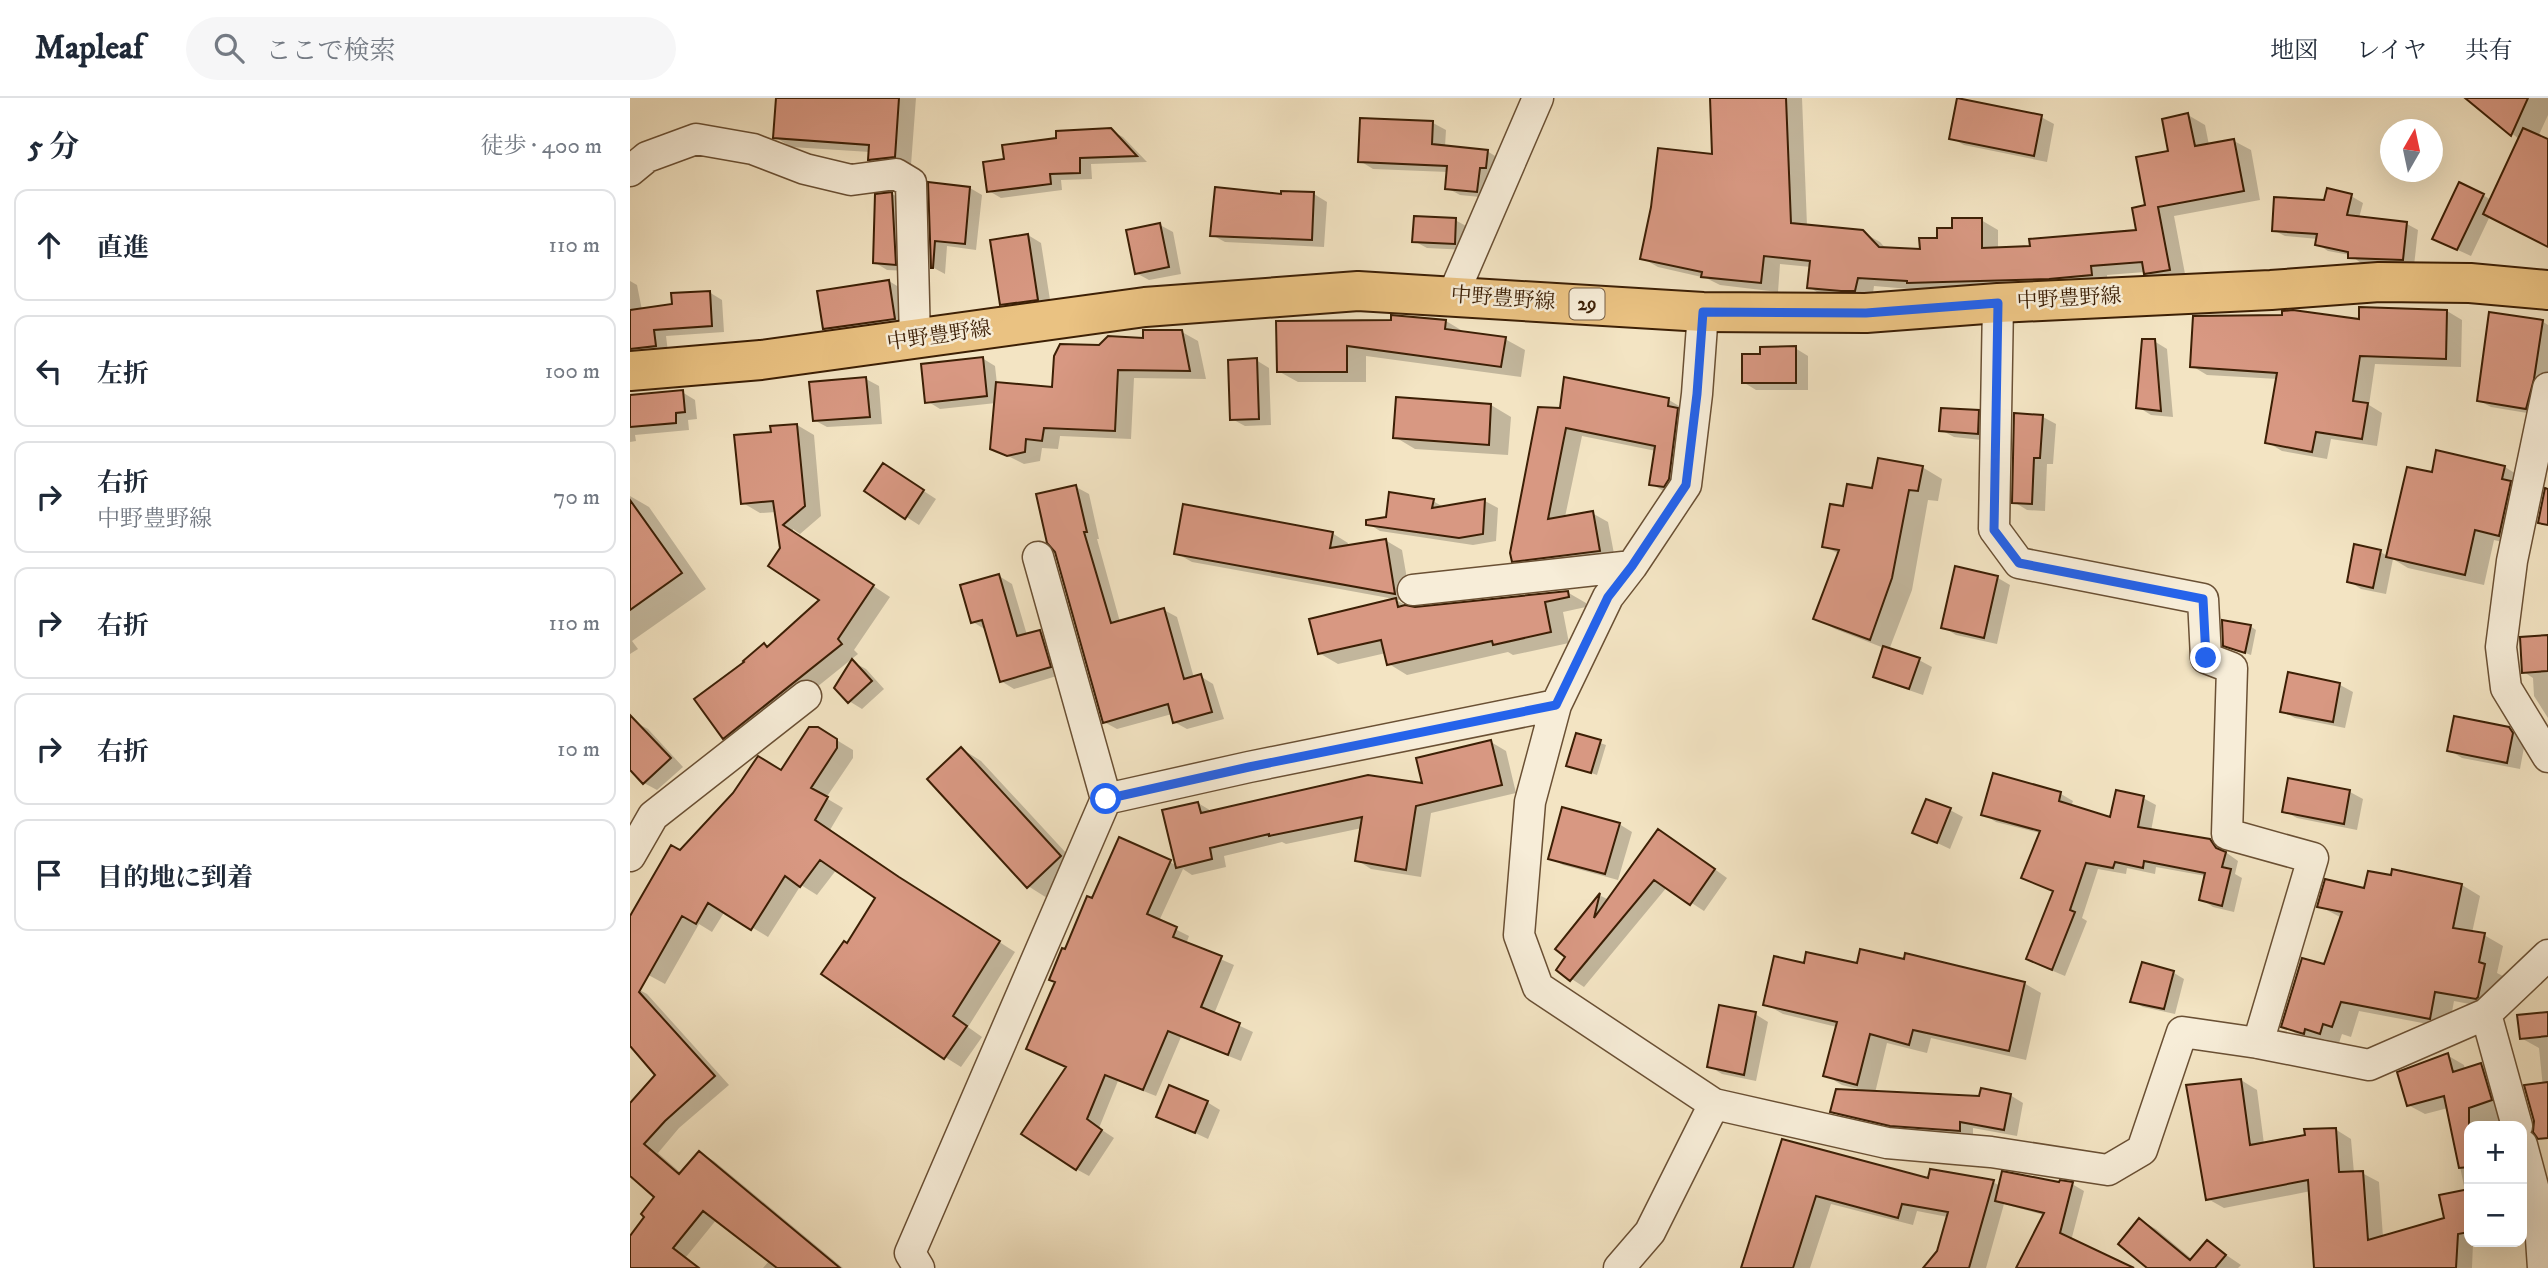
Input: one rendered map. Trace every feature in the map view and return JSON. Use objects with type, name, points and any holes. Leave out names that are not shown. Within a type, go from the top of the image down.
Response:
[{"type":"main road","name":"中野豊野線","points":[[630,371],[761,360],[1145,307],[1358,291],[1703,312],[1866,313],[2379,282],[2470,283],[2548,290]]},
{"type":"street","points":[[1453,295],[1538,98]]},
{"type":"street","points":[[630,171],[647,157],[696,139],[753,149],[805,169],[851,180],[896,174],[911,183],[915,340]]},
{"type":"street","points":[[1998,303],[1994,530],[2019,563],[2203,599],[2206,658],[2232,668],[2227,834],[2313,858],[2258,1043]]},
{"type":"street","points":[[1703,312],[1686,485],[1608,597],[1556,705],[1530,802],[1519,935],[1538,987],[1714,1104],[1887,1143],[1992,1152],[2108,1170],[2142,1150],[2182,1032],[2258,1043],[2370,1065],[2486,1014],[2548,955]]},
{"type":"street","points":[[2548,388],[2512,561],[2501,647],[2506,688],[2548,757]]},
{"type":"street","points":[[919,1268],[910,1253],[1106,799],[1038,557]]},
{"type":"street","points":[[1413,590],[1632,566]]},
{"type":"street","points":[[630,856],[653,816],[806,696]]},
{"type":"street","points":[[1106,799],[1556,705]]},
{"type":"street","points":[[2486,1014],[2516,1121]]},
{"type":"street","points":[[1619,1268],[1650,1232],[1714,1104]]},
{"type":"street","points":[[2527,1164],[2539,1209],[2543,1268]]},
{"type":"building","points":[[776,98],[899,98],[895,157],[868,160],[869,145],[773,138]]},
{"type":"building","points":[[1710,98],[1786,98],[1791,223],[1863,230],[1879,247],[1920,249],[1919,238],[1937,238],[1937,228],[1952,228],[1952,218],[1982,218],[1982,248],[2030,246],[2029,239],[2136,230],[2132,208],[2145,205],[2136,157],[2168,151],[2162,119],[2188,113],[2195,146],[2234,139],[2244,191],[2158,207],[2170,270],[2144,274],[2142,262],[2091,266],[2092,275],[2049,279],[1907,283],[1858,278],[1855,291],[1841,291],[1807,288],[1810,261],[1764,256],[1761,283],[1701,277],[1702,272],[1640,259],[1651,207],[1658,148],[1712,154]]},
{"type":"building","points":[[1957,98],[2042,115],[2034,156],[1949,139]]},
{"type":"building","points":[[2465,98],[2528,98],[2511,136]]},
{"type":"building","points":[[1360,118],[1433,121],[1432,144],[1488,150],[1486,168],[1480,168],[1477,192],[1445,189],[1447,166],[1358,162]]},
{"type":"building","points":[[1111,128],[1137,156],[1080,158],[1080,173],[1050,174],[1051,184],[987,192],[983,162],[1004,159],[1002,145],[1056,138],[1056,131]]},
{"type":"building","points":[[2523,128],[2548,139],[2548,247],[2483,214]]},
{"type":"building","points":[[928,182],[970,187],[965,244],[935,241],[933,268],[931,268]]},
{"type":"building","points":[[2459,182],[2484,194],[2457,250],[2432,239]]},
{"type":"building","points":[[1215,187],[1281,194],[1281,191],[1314,192],[1312,240],[1210,236]]},
{"type":"building","points":[[2327,188],[2352,194],[2347,215],[2407,222],[2403,260],[2348,258],[2348,252],[2315,245],[2317,234],[2272,231],[2274,197],[2324,200]]},
{"type":"building","points":[[892,192],[896,265],[873,263],[875,194]]},
{"type":"building","points":[[1414,216],[1456,218],[1455,244],[1412,242]]},
{"type":"building","points":[[1160,223],[1169,267],[1135,274],[1126,230]]},
{"type":"building","points":[[1028,234],[1038,300],[1000,305],[990,240]]},
{"type":"building","points":[[889,280],[895,319],[823,329],[817,291]]},
{"type":"building","points":[[710,291],[712,326],[654,330],[656,346],[630,349],[630,310],[672,304],[671,293]]},
{"type":"building","points":[[2359,307],[2447,310],[2446,359],[2360,356],[2353,401],[2368,403],[2362,439],[2316,432],[2312,452],[2265,443],[2277,373],[2190,367],[2193,316],[2282,315],[2282,311],[2293,310],[2359,319]]},
{"type":"building","points":[[2489,312],[2543,320],[2534,379],[2526,409],[2477,401]]},
{"type":"building","points":[[1391,315],[1446,320],[1445,329],[1506,337],[1501,367],[1347,346],[1347,372],[1277,372],[1276,321],[1391,320]]},
{"type":"building","points":[[1143,330],[1182,330],[1190,371],[1118,370],[1115,431],[1044,428],[1042,441],[1026,439],[1025,452],[1007,456],[990,449],[996,382],[1052,387],[1054,356],[1060,344],[1099,345],[1108,336],[1143,338]]},
{"type":"building","points":[[2142,339],[2155,339],[2161,411],[2136,408]]},
{"type":"building","points":[[1796,346],[1796,383],[1742,383],[1742,354],[1760,354],[1760,347]]},
{"type":"building","points":[[983,357],[987,396],[925,403],[921,364]]},
{"type":"building","points":[[1257,358],[1259,419],[1230,420],[1228,360]]},
{"type":"building","points":[[866,377],[870,417],[813,421],[809,382]]},
{"type":"building","points":[[1564,377],[1669,398],[1668,406],[1678,408],[1669,479],[1664,487],[1649,485],[1655,446],[1566,428],[1548,519],[1593,511],[1600,551],[1512,562],[1510,553],[1538,407],[1560,408]]},
{"type":"building","points":[[683,390],[685,412],[676,413],[676,423],[630,427],[630,395]]},
{"type":"building","points":[[1396,397],[1491,404],[1489,445],[1393,438]]},
{"type":"building","points":[[1941,408],[1979,410],[1978,434],[1939,431]]},
{"type":"building","points":[[2014,413],[2043,415],[2040,458],[2034,458],[2032,504],[2012,503]]},
{"type":"building","points":[[797,424],[805,506],[783,525],[874,585],[838,639],[842,644],[723,739],[694,699],[744,662],[764,643],[767,647],[819,600],[768,566],[780,548],[773,501],[741,504],[734,435],[771,432],[770,426]]},
{"type":"building","points":[[2436,450],[2505,466],[2502,479],[2511,481],[2499,536],[2475,530],[2465,575],[2386,557],[2407,467],[2432,472]]},
{"type":"building","points":[[1878,458],[1923,466],[1918,491],[1909,490],[1892,578],[1870,640],[1813,619],[1839,550],[1822,547],[1830,504],[1843,506],[1847,484],[1872,488]]},
{"type":"building","points":[[883,463],[924,490],[905,519],[864,491]]},
{"type":"building","points":[[1076,485],[1087,532],[1084,532],[1111,623],[1164,608],[1184,679],[1201,674],[1212,712],[1173,723],[1168,704],[1103,723],[1055,552],[1047,543],[1036,494]]},
{"type":"building","points":[[2545,488],[2548,489],[2548,525],[2538,523]]},
{"type":"building","points":[[1389,492],[1434,499],[1432,508],[1485,499],[1483,534],[1459,538],[1366,525],[1366,520],[1386,517]]},
{"type":"building","points":[[630,500],[682,573],[630,610]]},
{"type":"building","points":[[1183,504],[1333,532],[1330,548],[1386,539],[1395,594],[1174,554]]},
{"type":"building","points":[[2354,544],[2381,550],[2373,588],[2347,582]]},
{"type":"building","points":[[1955,566],[1998,576],[1984,638],[1941,628]]},
{"type":"building","points":[[999,574],[1017,636],[1040,630],[1051,667],[1000,682],[982,620],[971,623],[960,585]]},
{"type":"building","points":[[1568,591],[1569,597],[1545,602],[1551,632],[1493,645],[1492,641],[1387,665],[1381,640],[1318,654],[1309,619],[1396,598],[1398,607],[1415,607]]},
{"type":"building","points":[[2222,620],[2251,625],[2245,653],[2223,646]]},
{"type":"building","points":[[2548,635],[2548,671],[2522,673],[2520,637]]},
{"type":"building","points":[[1883,646],[1920,658],[1909,689],[1873,677]]},
{"type":"building","points":[[852,659],[872,681],[848,703],[834,688]]},
{"type":"building","points":[[2288,672],[2340,683],[2333,722],[2280,712]]},
{"type":"building","points":[[630,715],[671,758],[643,784],[630,770]]},
{"type":"building","points":[[2454,716],[2509,727],[2513,733],[2507,763],[2447,751]]},
{"type":"building","points":[[809,727],[818,727],[837,739],[837,748],[811,788],[828,797],[815,820],[1000,941],[953,1016],[967,1026],[944,1059],[821,974],[844,941],[847,943],[875,898],[820,860],[800,887],[785,876],[751,930],[708,903],[696,924],[682,916],[639,992],[715,1076],[644,1144],[679,1174],[699,1151],[840,1268],[777,1268],[703,1211],[673,1248],[699,1268],[630,1268],[630,1236],[644,1217],[641,1214],[654,1197],[630,1176],[630,1103],[655,1075],[630,1046],[630,916],[671,845],[680,850],[733,793],[758,756],[781,770]]},
{"type":"building","points":[[1576,733],[1601,740],[1591,773],[1566,766]]},
{"type":"building","points":[[1491,740],[1502,785],[1416,806],[1406,870],[1355,861],[1362,817],[1210,848],[1212,859],[1176,868],[1162,810],[1198,802],[1201,813],[1368,775],[1422,783],[1416,758]]},
{"type":"building","points":[[961,747],[1061,856],[1027,888],[927,779]]},
{"type":"building","points":[[1993,773],[2061,792],[2059,801],[2110,817],[2116,790],[2144,796],[2138,827],[2210,839],[2216,848],[2226,852],[2222,867],[2231,869],[2222,906],[2199,900],[2205,873],[2144,861],[2143,868],[2115,862],[2113,868],[2086,863],[2070,910],[2075,912],[2052,970],[2026,959],[2053,891],[2021,878],[2040,831],[1981,815]]},
{"type":"building","points":[[2288,778],[2350,790],[2344,824],[2282,812]]},
{"type":"building","points":[[1926,799],[1951,808],[1937,843],[1912,833]]},
{"type":"building","points":[[1562,807],[1620,823],[1605,874],[1548,859]]},
{"type":"building","points":[[1658,829],[1715,869],[1690,905],[1654,880],[1570,981],[1556,970],[1565,957],[1555,949],[1600,893],[1594,918]]},
{"type":"building","points":[[1119,837],[1171,860],[1147,914],[1177,927],[1173,937],[1222,956],[1201,1007],[1240,1023],[1228,1055],[1168,1031],[1143,1090],[1105,1075],[1087,1119],[1102,1130],[1076,1170],[1021,1134],[1066,1067],[1026,1049],[1055,982],[1049,980],[1062,948],[1065,949],[1087,896],[1092,898]]},
{"type":"building","points":[[2392,869],[2462,884],[2453,928],[2485,933],[2479,962],[2485,964],[2478,997],[2476,999],[2435,992],[2430,1019],[2341,1002],[2332,1027],[2323,1024],[2320,1034],[2305,1029],[2304,1034],[2281,1027],[2302,958],[2324,964],[2342,912],[2317,907],[2325,879],[2364,888],[2368,871],[2391,875]]},
{"type":"building","points":[[1860,949],[1904,959],[1905,953],[2025,982],[2009,1051],[1913,1030],[1909,1045],[1870,1034],[1857,1085],[1823,1076],[1837,1022],[1763,1005],[1774,956],[1804,963],[1806,952],[1857,963]]},
{"type":"building","points":[[2142,962],[2174,971],[2164,1009],[2130,1002]]},
{"type":"building","points":[[1719,1005],[1756,1012],[1744,1075],[1707,1067]]},
{"type":"building","points":[[2548,1012],[2548,1036],[2520,1039],[2517,1015]]},
{"type":"building","points":[[2448,1053],[2453,1072],[2481,1063],[2492,1100],[2469,1108],[2469,1121],[2464,1121],[2464,1168],[2459,1168],[2444,1096],[2407,1106],[2397,1072]]},
{"type":"building","points":[[2241,1079],[2250,1145],[2305,1135],[2304,1129],[2336,1128],[2339,1172],[2363,1171],[2368,1240],[2444,1218],[2439,1195],[2464,1190],[2464,1233],[2458,1234],[2456,1268],[2314,1268],[2308,1180],[2206,1200],[2186,1085]]},
{"type":"building","points":[[2548,1082],[2548,1138],[2538,1139],[2533,1132],[2534,1121],[2524,1085]]},
{"type":"building","points":[[1169,1085],[1208,1101],[1195,1133],[1156,1117]]},
{"type":"building","points":[[1981,1088],[2011,1094],[2004,1130],[1960,1122],[1960,1131],[1890,1126],[1830,1112],[1836,1089],[1979,1096]]},
{"type":"building","points":[[1782,1139],[1928,1178],[1930,1169],[1994,1180],[1969,1268],[1923,1268],[1937,1251],[1948,1212],[1902,1204],[1898,1218],[1816,1196],[1793,1268],[1741,1268]]},
{"type":"building","points":[[2002,1171],[2059,1182],[2073,1182],[2060,1233],[2134,1268],[2016,1268],[2044,1213],[1995,1201]]},
{"type":"building","points":[[2139,1218],[2190,1260],[2207,1240],[2226,1255],[2215,1268],[2147,1268],[2118,1244]]},
{"type":"route","points":[[1106,799],[1556,705],[1608,597],[1686,485],[1703,312],[1866,313],[1998,303],[1994,530],[2019,563],[2203,599],[2206,658]]}]
